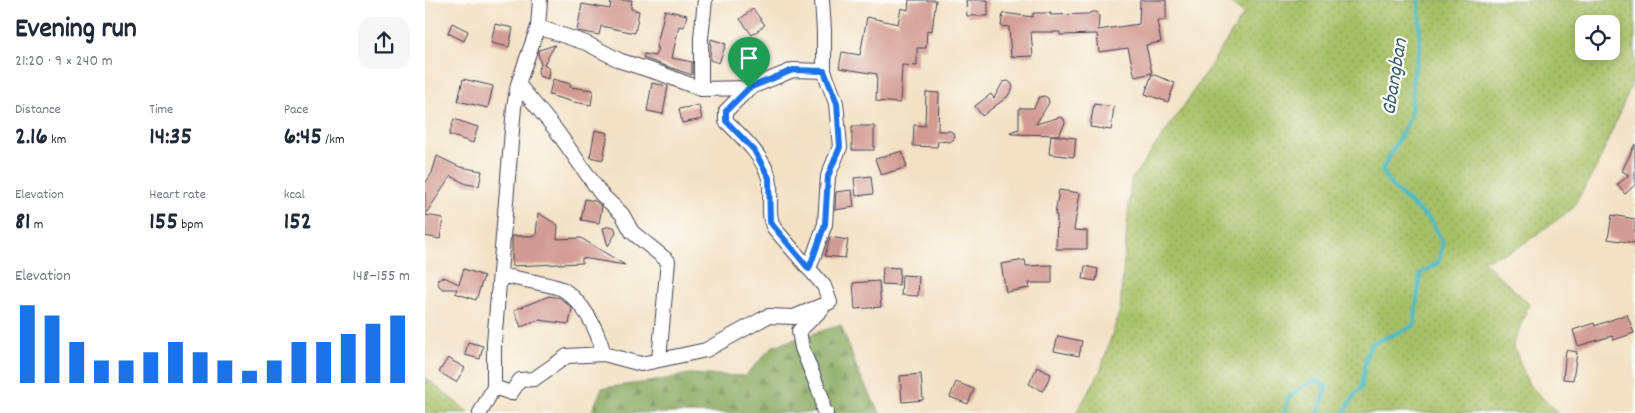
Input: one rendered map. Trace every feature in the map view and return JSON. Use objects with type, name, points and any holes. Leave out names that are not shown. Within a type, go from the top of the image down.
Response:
[{"type":"street","points":[[480,413],[494,388],[494,343],[514,107],[519,84],[538,27],[540,0]]},
{"type":"street","points":[[701,89],[701,38],[705,0]]},
{"type":"street","points":[[809,269],[825,224],[828,176],[840,147],[837,103],[824,71],[822,0]]},
{"type":"street","points":[[538,27],[586,43],[621,60],[701,89],[749,88],[793,70],[824,71]]},
{"type":"street","points":[[519,84],[556,130],[601,194],[622,214],[632,232],[668,261],[659,360]]},
{"type":"street","points":[[749,88],[726,111],[726,121],[754,150],[769,178],[770,222],[824,286],[830,302]]},
{"type":"street","points":[[500,275],[563,289],[588,314],[599,335],[604,354]]},
{"type":"street","points":[[494,388],[511,393],[520,380],[534,379],[567,356],[604,354],[641,364],[706,350],[768,316],[794,317],[830,302]]},
{"type":"street","points":[[826,413],[802,348],[799,331],[830,302]]},
{"type":"green space","points":[[1225,0],[1635,0],[1635,76],[1597,166],[1572,209],[1516,249],[1483,261],[1529,304],[1513,345],[1529,385],[1558,413],[1076,413],[1100,372],[1120,310],[1131,180],[1183,107],[1244,14]]},
{"type":"green space","points":[[841,325],[859,374],[880,413],[591,413],[602,388],[655,381],[689,374],[745,376],[773,346]]},
{"type":"green space","points":[[425,377],[469,413],[425,413]]},
{"type":"building","points":[[611,0],[632,0],[631,9],[639,11],[635,33],[601,26],[599,35],[577,31],[582,4],[610,9]]},
{"type":"building","points":[[909,0],[936,0],[932,31],[927,30],[926,48],[917,48],[917,66],[902,65],[900,103],[876,101],[877,74],[839,68],[842,52],[860,55],[867,17],[898,24],[901,8],[908,10]]},
{"type":"building","points":[[966,0],[988,0],[988,16],[967,16]]},
{"type":"building","points":[[1140,0],[1166,0],[1166,20],[1157,20],[1161,42],[1146,45],[1152,73],[1135,77],[1128,48],[1099,52],[1097,34],[1060,35],[1060,32],[1031,32],[1033,56],[1011,57],[1009,27],[1001,26],[1003,13],[1033,17],[1033,13],[1051,13],[1050,15],[1097,12],[1099,16],[1098,30],[1139,24]]},
{"type":"building","points":[[753,9],[765,25],[752,35],[740,19]]},
{"type":"building","points":[[665,10],[687,15],[684,27],[679,26],[672,58],[692,62],[692,75],[643,58],[644,54],[655,56]]},
{"type":"building","points":[[452,23],[468,31],[464,41],[448,33]]},
{"type":"building","points":[[495,24],[513,28],[509,47],[491,43]]},
{"type":"building","points":[[711,39],[726,44],[719,63],[710,60]]},
{"type":"building","points":[[555,45],[544,64],[549,69],[548,79],[539,76],[538,70],[541,65],[538,54],[539,50]]},
{"type":"building","points":[[1152,74],[1175,83],[1168,102],[1145,94]]},
{"type":"building","points":[[463,79],[493,86],[488,108],[458,101]]},
{"type":"building","points":[[553,79],[571,84],[570,87],[593,90],[591,105],[549,95]]},
{"type":"building","points":[[1008,81],[1012,84],[1013,88],[1007,97],[982,116],[975,106],[991,94],[994,98],[1003,82]]},
{"type":"building","points":[[652,83],[668,86],[663,114],[647,111]]},
{"type":"building","points":[[926,92],[939,93],[938,131],[951,131],[955,136],[950,142],[938,141],[937,147],[913,146],[914,125],[925,126]]},
{"type":"building","points":[[1044,96],[1048,98],[1049,103],[1036,124],[1060,117],[1064,119],[1065,123],[1059,135],[1011,134],[1010,132],[1019,129],[1019,108],[1034,108],[1039,97]]},
{"type":"building","points":[[1094,104],[1114,107],[1111,130],[1090,127]]},
{"type":"building","points":[[699,105],[702,119],[682,123],[679,109]]},
{"type":"building","points":[[454,119],[478,127],[473,143],[449,135]]},
{"type":"building","points":[[852,126],[874,126],[874,150],[852,150]]},
{"type":"building","points":[[595,130],[608,133],[603,160],[590,157]]},
{"type":"building","points":[[1051,135],[1076,138],[1074,157],[1049,154]]},
{"type":"building","points":[[1635,144],[1635,185],[1625,194],[1617,185],[1629,175],[1622,171]]},
{"type":"building","points":[[902,151],[907,167],[881,175],[875,159]]},
{"type":"building","points":[[437,156],[460,167],[482,171],[479,186],[466,184],[451,176],[425,215],[425,184],[432,173]]},
{"type":"building","points":[[871,176],[873,194],[856,196],[854,178]]},
{"type":"building","points":[[852,190],[854,207],[835,210],[836,192]]},
{"type":"building","points":[[1059,190],[1080,193],[1074,230],[1087,231],[1087,249],[1056,249],[1057,215],[1055,215]]},
{"type":"building","points":[[585,199],[595,201],[602,207],[599,223],[581,220]]},
{"type":"building","points":[[538,213],[558,225],[557,239],[581,238],[625,265],[582,258],[582,263],[512,266],[512,236],[536,236]]},
{"type":"building","points":[[425,215],[443,218],[440,239],[425,236]]},
{"type":"building","points":[[1612,215],[1635,219],[1635,243],[1608,239]]},
{"type":"building","points":[[611,226],[615,228],[616,233],[608,246],[603,228]]},
{"type":"building","points":[[830,237],[848,240],[845,258],[825,256]]},
{"type":"building","points":[[1025,260],[1026,266],[1052,265],[1052,283],[1029,283],[1030,288],[1006,292],[1001,264]]},
{"type":"building","points":[[1085,266],[1098,269],[1096,281],[1083,279]]},
{"type":"building","points":[[883,267],[900,268],[899,285],[882,284]]},
{"type":"building","points":[[464,269],[484,276],[476,300],[455,293],[457,289],[443,289],[439,286],[437,279],[444,277],[459,284]]},
{"type":"building","points":[[902,275],[919,276],[918,296],[901,295]]},
{"type":"building","points":[[879,281],[881,307],[855,309],[853,283]]},
{"type":"building","points":[[549,296],[560,298],[572,308],[569,324],[539,320],[521,327],[514,310]]},
{"type":"building","points":[[1627,314],[1634,333],[1614,340],[1612,336],[1578,346],[1573,330],[1594,323],[1595,326]]},
{"type":"building","points":[[1058,336],[1082,341],[1079,356],[1054,351]]},
{"type":"building","points":[[468,342],[483,346],[480,359],[465,355]]},
{"type":"building","points":[[1566,350],[1577,352],[1573,380],[1563,379]]},
{"type":"building","points":[[448,358],[465,368],[456,382],[439,372]]},
{"type":"building","points":[[1037,367],[1051,374],[1043,391],[1029,384]]},
{"type":"building","points":[[921,374],[923,400],[902,402],[900,376]]},
{"type":"building","points":[[956,382],[974,389],[968,404],[950,397]]},
{"type":"waterway","name":"Gbangban","points":[[1344,413],[1355,394],[1361,388],[1366,358],[1371,344],[1414,326],[1420,274],[1438,263],[1443,244],[1432,222],[1392,187],[1382,170],[1411,116],[1413,76],[1420,48],[1419,0]]},
{"type":"waterway","name":"Gbangban","points":[[1285,413],[1289,397],[1305,385],[1317,380],[1327,387],[1318,413]]},
{"type":"route","points":[[793,70],[824,71],[837,103],[840,147],[828,176],[825,224],[809,269],[770,222],[769,178],[754,150],[726,121],[726,111],[749,88],[793,70]]}]
